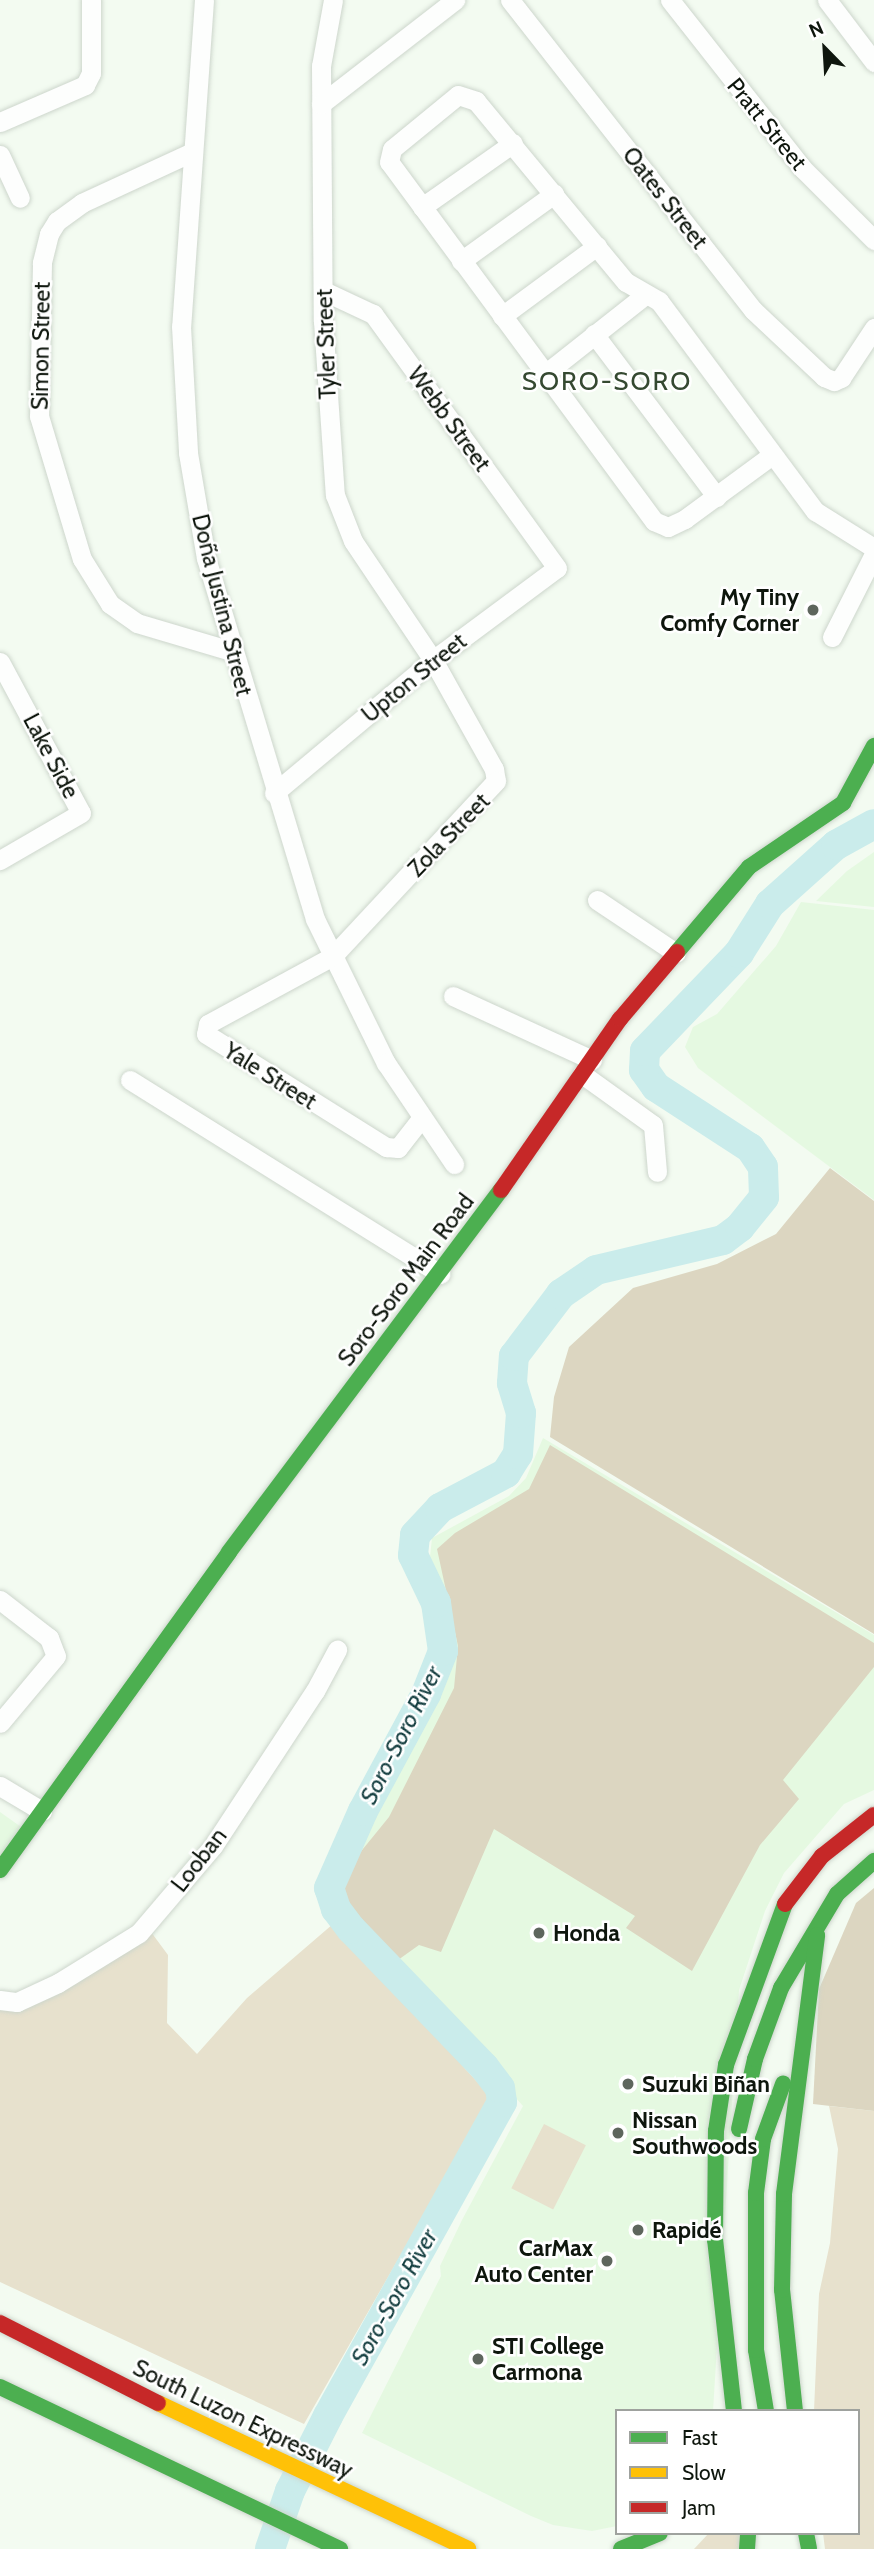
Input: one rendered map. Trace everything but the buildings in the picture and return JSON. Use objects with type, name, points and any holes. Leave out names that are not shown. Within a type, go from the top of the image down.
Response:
[{"type":"main road","name":"Soro-Soro Main Road","points":[[0,1870],[229,1552],[440,1274],[587,1067],[676,953],[749,867],[843,803],[874,746]]},
{"type":"main road","points":[[735,2409],[715,2240],[716,2131],[726,2065],[782,1908],[822,1856],[873,1816]]},
{"type":"main road","points":[[737,2141],[749,2081],[769,2017],[837,1894],[874,1861]]},
{"type":"main road","points":[[795,2409],[782,2290],[784,2205],[808,2028],[818,1925]]},
{"type":"main road","points":[[756,2350],[757,2193],[763,2139],[808,2028]]},
{"type":"main road","points":[[733,2196],[735,2275],[756,2350],[766,2409]]},
{"type":"main road","name":"South Luzon Expressway","points":[[0,2323],[333,2490],[468,2549]]},
{"type":"main road","points":[[0,2387],[256,2507],[339,2549]]},
{"type":"main road","points":[[438,2535],[487,2546]]},
{"type":"main road","points":[[621,2549],[655,2535]]},
{"type":"street","points":[[0,122],[85,85],[91,73],[91,0]]},
{"type":"street","name":"Doña Justina Street","points":[[204,0],[190,153],[181,299],[185,423],[206,558],[231,651],[308,900],[386,1063],[454,1164]]},
{"type":"street","name":"Tyler Street","points":[[333,0],[323,38],[321,104],[331,471],[338,508],[353,541],[433,660]]},
{"type":"street","points":[[321,104],[455,0]]},
{"type":"street","name":"Oates Street","points":[[510,0],[753,310],[824,377],[834,382],[874,328]]},
{"type":"street","name":"Pratt Street","points":[[670,0],[802,169],[874,240]]},
{"type":"street","points":[[827,0],[874,62]]},
{"type":"street","points":[[772,455],[676,524],[660,526],[617,476],[388,156],[451,99],[469,95],[513,143],[626,282],[659,301],[772,455],[828,523],[874,548]]},
{"type":"street","points":[[422,207],[513,143]]},
{"type":"street","name":"Simon Street","points":[[190,153],[82,203],[49,233],[42,263],[39,415],[82,559],[110,604],[137,624],[231,651]]},
{"type":"street","points":[[0,155],[20,198]]},
{"type":"street","points":[[461,261],[554,194]]},
{"type":"street","points":[[502,316],[597,246]]},
{"type":"street","name":"Webb Street","points":[[324,291],[373,314],[557,568]]},
{"type":"street","points":[[545,374],[645,295]]},
{"type":"street","points":[[594,334],[717,497]]},
{"type":"street","points":[[832,637],[874,554]]},
{"type":"street","name":"Upton Street","points":[[274,793],[433,660],[557,568]]},
{"type":"street","name":"Zola Street","points":[[333,956],[496,781],[494,769],[433,660]]},
{"type":"street","name":"Lake Side","points":[[0,662],[81,813],[0,860]]},
{"type":"street","points":[[597,900],[676,953]]},
{"type":"street","name":"Yale Street","points":[[333,956],[208,1024],[206,1034],[386,1147],[398,1148],[422,1117]]},
{"type":"street","points":[[453,996],[587,1067],[653,1125],[657,1172]]},
{"type":"street","points":[[130,1080],[440,1274]]},
{"type":"street","points":[[0,1600],[55,1647],[56,1656],[4,1710]]},
{"type":"street","name":"Looban","points":[[0,2000],[17,2002],[58,1983],[139,1933],[213,1846],[315,1691],[337,1650]]},
{"type":"street","points":[[0,1786],[42,1811]]},
{"type":"shaded area","points":[[874,852],[874,907],[816,901],[847,871]]},
{"type":"shaded area","points":[[801,902],[874,910],[874,1200],[698,1068],[685,1047],[693,1027],[717,1014],[776,946]]},
{"type":"shaded area","points":[[830,1168],[874,1201],[874,1634],[550,1437],[554,1397],[569,1347],[633,1288],[717,1264],[776,1234]]},
{"type":"shaded area","points":[[543,1438],[874,1635],[874,1790],[844,1804],[784,1873],[765,1911],[739,1990],[713,2409],[615,2409],[615,2526],[592,2531],[553,2525],[531,2516],[362,2433],[441,2276],[440,2266],[462,2220],[523,2106],[348,1911],[337,1883],[448,1666],[451,1641],[430,1557],[432,1538],[509,1496],[526,1478]]},
{"type":"shaded area","points":[[550,1445],[874,1643],[874,1667],[783,1780],[799,1799],[760,1845],[692,1971],[626,1928],[635,1916],[494,1829],[441,1952],[419,1945],[398,1960],[354,1914],[343,1890],[354,1860],[389,1817],[454,1688],[458,1646],[437,1549],[455,1533],[529,1489]]},
{"type":"shaded area","points":[[0,1812],[24,1829],[0,1862]]},
{"type":"shaded area","points":[[874,1888],[874,2111],[813,2104],[819,1989],[856,1903]]},
{"type":"shaded area","points":[[333,1924],[491,2097],[304,2424],[0,2282],[0,2004],[151,1932],[168,1955],[167,2023],[197,2054],[247,1998]]},
{"type":"shaded area","points":[[829,2106],[874,2111],[874,2549],[825,2549],[823,2535],[860,2535],[860,2409],[814,2409],[819,2294],[830,2243],[838,2149]]},
{"type":"shaded area","points":[[544,2124],[586,2145],[553,2209],[511,2188]]},
{"type":"shaded area","points":[[707,2535],[741,2535],[739,2549],[694,2549]]},
{"type":"waterway","name":"Soro-Soro River","points":[[270,2549],[290,2491],[328,2416],[502,2102],[500,2088],[484,2067],[351,1929],[336,1909],[329,1888],[363,1811],[426,1694],[443,1651],[436,1603],[413,1555],[415,1535],[440,1508],[506,1473],[518,1454],[521,1413],[512,1383],[514,1356],[561,1294],[596,1270],[723,1240],[740,1227],[764,1197],[763,1167],[750,1148],[656,1087],[644,1070],[645,1051],[739,953],[770,904],[836,845],[874,824]]},
{"type":"traffic: fast","points":[[677,952],[749,867],[843,803],[874,746]]},
{"type":"traffic: fast","points":[[0,1870],[229,1552],[501,1190]]},
{"type":"traffic: fast","points":[[739,2129],[755,2059],[781,1988],[837,1894],[874,1861]]},
{"type":"traffic: fast","points":[[734,2409],[715,2240],[716,2131],[726,2065],[785,1904]]},
{"type":"traffic: fast","points":[[795,2409],[782,2290],[784,2194],[817,1935]]},
{"type":"traffic: fast","points":[[766,2409],[756,2350],[756,2193],[763,2139],[783,2084]]},
{"type":"traffic: fast","points":[[0,2387],[340,2549]]},
{"type":"traffic: fast","points":[[621,2549],[655,2535]]},
{"type":"traffic: fast","points":[[747,2549],[748,2535]]},
{"type":"traffic: fast","points":[[806,2535],[809,2549]]},
{"type":"traffic: slow","points":[[158,2403],[468,2549]]},
{"type":"traffic: jam","points":[[501,1190],[620,1019],[677,952]]},
{"type":"traffic: jam","points":[[785,1904],[822,1856],[874,1815]]},
{"type":"traffic: jam","points":[[0,2323],[158,2403]]},
{"type":"place","name":"My Tiny Comfy Corner","points":[[813,610]]},
{"type":"place","name":"Honda","points":[[539,1933]]},
{"type":"place","name":"Suzuki Biñan","points":[[628,2084]]},
{"type":"place","name":"Nissan Southwoods","points":[[618,2133]]},
{"type":"place","name":"Rapidé","points":[[638,2230]]},
{"type":"place","name":"CarMax Auto Center","points":[[607,2261]]},
{"type":"place","name":"STI College Carmona","points":[[478,2359]]},
{"type":"district","name":"SORO-SORO","points":[[607,382]]}]
